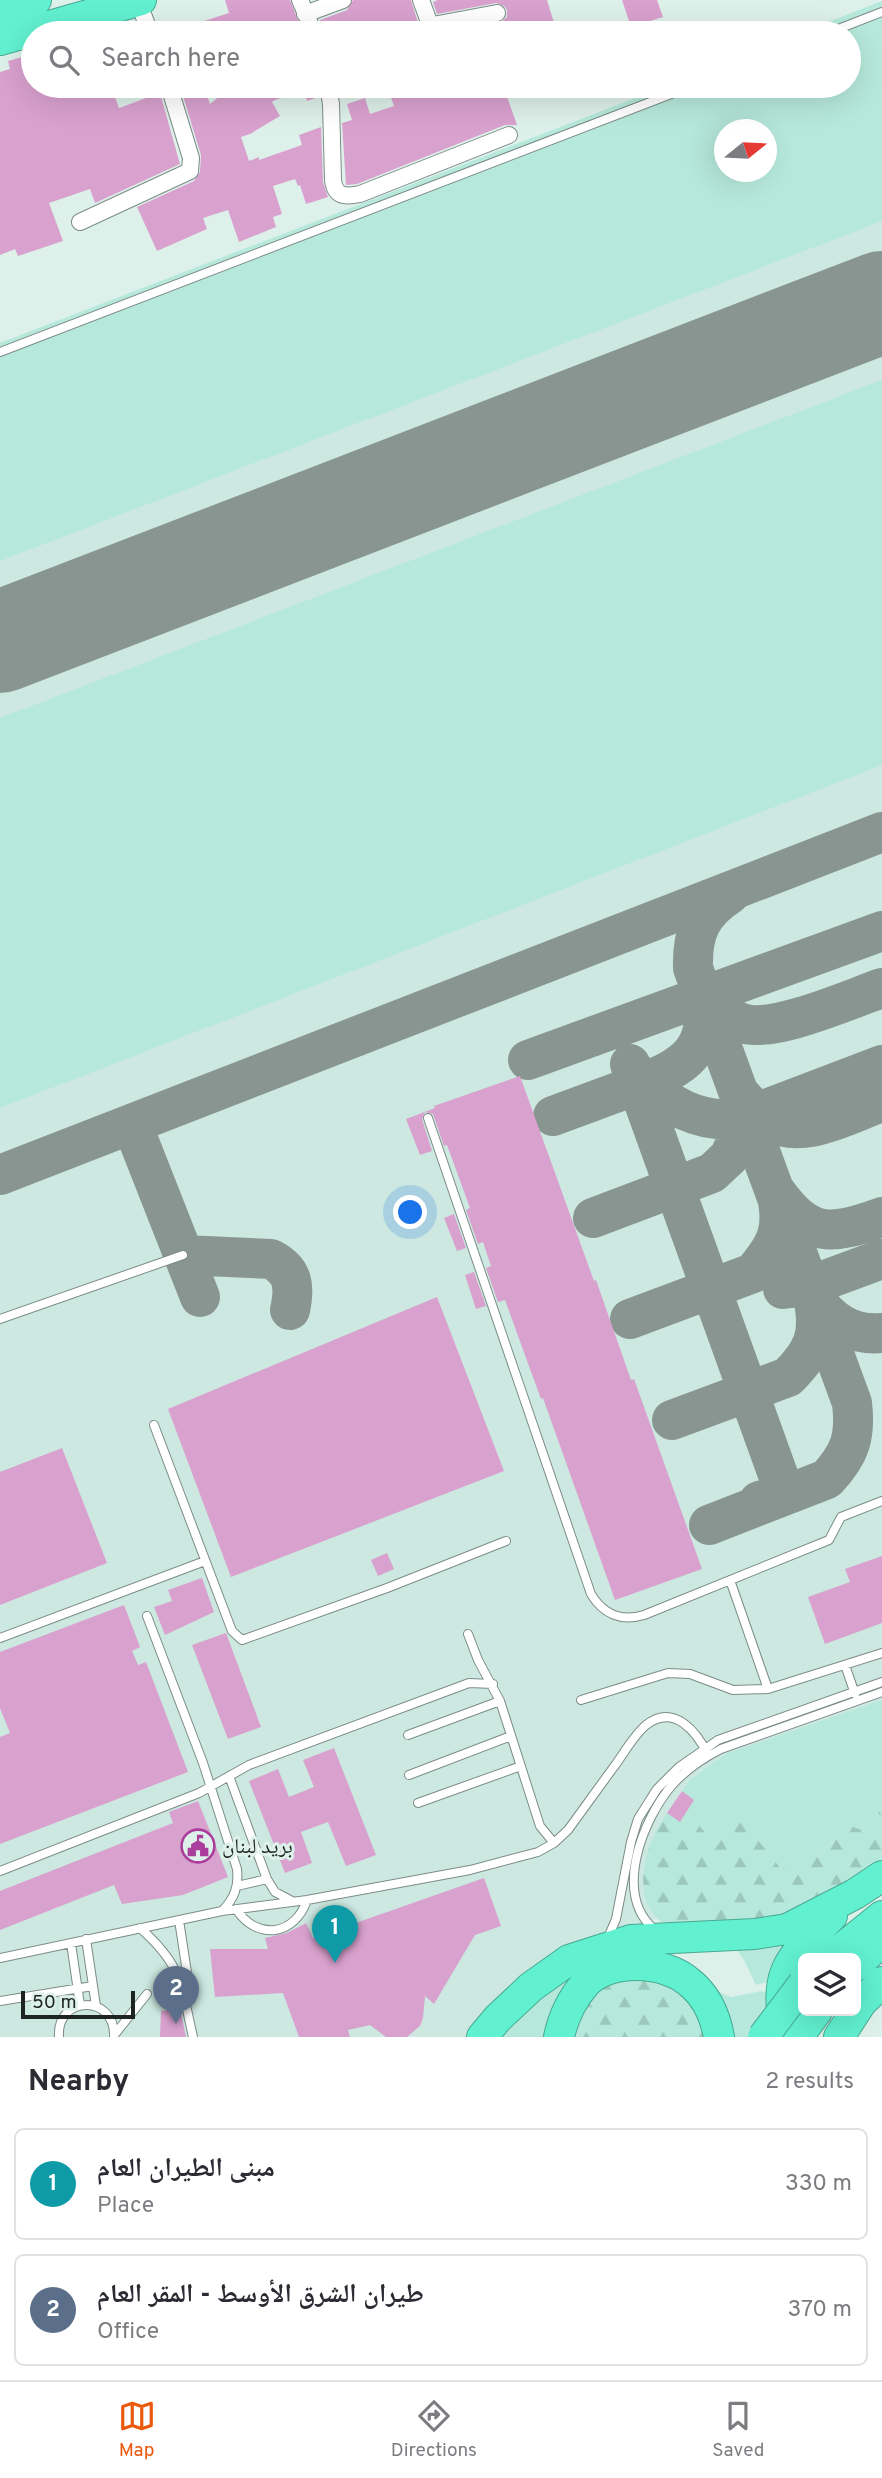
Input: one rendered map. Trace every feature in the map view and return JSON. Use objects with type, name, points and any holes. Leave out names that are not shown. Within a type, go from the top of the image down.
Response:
[{"type":"highway","points":[[0,10],[36,0]]},
{"type":"highway","points":[[66,21],[139,0]]},
{"type":"highway","points":[[0,40],[21,34]]},
{"type":"highway","points":[[482,2037],[531,1987],[569,1960],[631,1940],[755,1934],[787,1929],[855,1894],[882,1876]]},
{"type":"highway","points":[[786,2037],[780,2000],[785,1969],[802,1946],[855,1894]]},
{"type":"highway","points":[[836,1953],[882,1916]]},
{"type":"highway","points":[[861,1961],[882,1941]]},
{"type":"highway","points":[[559,2037],[563,2017],[585,1983],[605,1970],[628,1965],[650,1966],[688,1980],[712,2008],[719,2037]]},
{"type":"highway","points":[[839,2037],[861,2003],[882,1982]]},
{"type":"highway","points":[[763,2037],[798,1991]]},
{"type":"highway","points":[[847,2037],[882,1997]]},
{"type":"highway","points":[[798,2037],[813,2016]]},
{"type":"street","points":[[139,0],[146,21]]},
{"type":"street","points":[[303,7],[344,0]]},
{"type":"street","points":[[421,0],[429,21]]},
{"type":"street","points":[[454,21],[497,13]]},
{"type":"street","points":[[80,222],[190,171],[191,158],[173,98]]},
{"type":"street","points":[[330,98],[333,180],[334,188],[340,195],[360,194],[509,135]]},
{"type":"lane","points":[[859,21],[882,12]]},
{"type":"lane","points":[[0,352],[661,98]]},
{"type":"lane","points":[[428,1118],[591,1594],[610,1614],[627,1619],[636,1618],[829,1540],[841,1517],[882,1501]]},
{"type":"lane","points":[[0,1319],[183,1255]]},
{"type":"lane","points":[[154,1425],[232,1631],[242,1640],[342,1605],[506,1541]]},
{"type":"lane","points":[[0,1638],[205,1561]]},
{"type":"lane","points":[[730,1580],[768,1689]]},
{"type":"lane","points":[[147,1616],[199,1751],[237,1869],[234,1896],[222,1911]]},
{"type":"lane","points":[[468,1634],[478,1660],[500,1701],[540,1826],[554,1843]]},
{"type":"lane","points":[[581,1700],[668,1672],[690,1674],[733,1690],[768,1689],[882,1653]]},
{"type":"lane","points":[[845,1665],[856,1696]]},
{"type":"lane","points":[[0,1871],[210,1788],[249,1765],[468,1682],[493,1684]]},
{"type":"lane","points":[[597,1951],[608,1938],[616,1919],[631,1842],[643,1808],[665,1780],[706,1751],[720,1749],[856,1696],[882,1682]]},
{"type":"lane","points":[[856,1696],[882,1692]]},
{"type":"lane","points":[[408,1735],[500,1701]]},
{"type":"lane","points":[[0,1958],[222,1911],[307,1900],[470,1870],[529,1855],[554,1843],[568,1830],[641,1730],[652,1721],[673,1718],[685,1723],[706,1751]]},
{"type":"lane","points":[[410,1775],[511,1736]]},
{"type":"lane","points":[[667,1937],[651,1926],[636,1901],[634,1881],[640,1844],[651,1817],[666,1793],[706,1751]]},
{"type":"lane","points":[[418,1803],[521,1766]]},
{"type":"lane","points":[[229,1776],[267,1879],[281,1897],[295,1901]]},
{"type":"lane","points":[[237,1886],[267,1879]]},
{"type":"lane","points":[[236,1909],[250,1925],[270,1931],[280,1929],[298,1919],[307,1900]]},
{"type":"lane","points":[[179,1920],[195,2037]]},
{"type":"lane","points":[[140,1928],[168,1958],[179,1976],[195,2037]]},
{"type":"lane","points":[[86,1939],[96,2006]]},
{"type":"lane","points":[[71,1942],[80,2006]]},
{"type":"lane","points":[[0,2001],[93,1986]]},
{"type":"lane","points":[[114,2036],[147,1994]]},
{"type":"lane","points":[[59,2037],[64,2015],[80,2006],[96,2006],[110,2017],[114,2036]]},
{"type":"shaded area","points":[[882,1],[882,1861],[665,1924],[657,1919],[620,1930],[493,2037],[0,2037],[0,343],[636,98],[861,98],[861,21],[831,21]]},
{"type":"green space","points":[[882,1],[882,221],[0,561],[0,343],[636,98],[861,98],[861,21],[831,21]]},
{"type":"green space","points":[[882,380],[882,765],[0,1108],[0,718]]},
{"type":"green space","points":[[882,1700],[882,1799],[874,1834],[834,1840],[818,1855],[802,1852],[781,1869],[746,1825],[735,1823],[718,1847],[696,1822],[680,1822],[694,1800],[682,1791],[690,1780],[726,1754]]},
{"type":"green space","points":[[882,1799],[882,1861],[855,1882],[777,1921],[665,1924],[653,1914],[646,1901],[643,1886],[647,1855],[667,1813],[680,1822],[696,1822],[717,1846],[735,1822],[746,1825],[781,1869],[802,1852],[819,1855],[850,1826],[874,1834]]},
{"type":"green space","points":[[795,1933],[770,1981],[756,1985],[744,1960],[728,1938]]},
{"type":"green space","points":[[586,1960],[548,2037],[493,2037]]},
{"type":"green space","points":[[627,1979],[657,1983],[679,1992],[695,2009],[708,2037],[567,2037],[569,2025],[600,1988]]},
{"type":"green space","points":[[709,1988],[731,1997],[762,1991],[778,1997],[754,2037],[732,2037]]},
{"type":"building","points":[[225,0],[290,0],[298,21],[204,21],[229,13]]},
{"type":"building","points":[[353,0],[411,0],[417,21],[320,21],[347,10]]},
{"type":"building","points":[[547,0],[554,21],[502,21],[507,17],[507,10],[496,3],[437,14],[433,2]]},
{"type":"building","points":[[622,0],[657,0],[663,17],[650,21],[629,21]]},
{"type":"building","points":[[21,57],[21,98],[115,98],[119,108],[146,98],[161,98],[180,164],[95,203],[90,189],[49,203],[63,241],[18,256],[15,249],[0,255],[0,72],[10,69],[8,61]]},
{"type":"building","points":[[184,98],[208,98],[210,104],[217,98],[281,98],[272,102],[280,116],[241,137],[249,161],[302,145],[299,135],[321,127],[323,182],[328,197],[306,204],[300,185],[298,186],[295,179],[273,186],[282,214],[273,217],[276,227],[239,242],[228,210],[203,218],[207,229],[157,251],[137,207],[194,181],[200,172],[201,155]]},
{"type":"building","points":[[365,98],[370,114],[394,106],[391,98],[508,98],[517,125],[505,125],[357,184],[346,185],[342,123],[352,120],[347,104]]},
{"type":"building","points":[[520,1076],[702,1569],[615,1600],[505,1300],[498,1302],[486,1268],[491,1266],[483,1242],[478,1244],[466,1210],[470,1208],[447,1145],[444,1146],[433,1114],[425,1112],[422,1119],[432,1151],[420,1155],[406,1119],[435,1108],[434,1106]]},
{"type":"building","points":[[454,1214],[466,1248],[457,1251],[444,1218]]},
{"type":"building","points":[[474,1272],[486,1306],[476,1309],[465,1275]]},
{"type":"building","points":[[437,1297],[504,1471],[231,1577],[168,1409]]},
{"type":"building","points":[[62,1448],[107,1563],[0,1605],[0,1472]]},
{"type":"building","points":[[387,1553],[394,1569],[378,1576],[371,1560]]},
{"type":"building","points":[[882,1556],[882,1623],[825,1644],[808,1597],[850,1582],[845,1569]]},
{"type":"building","points":[[202,1578],[214,1612],[165,1635],[154,1607],[172,1601],[168,1590]]},
{"type":"building","points":[[124,1605],[140,1647],[132,1651],[138,1665],[146,1662],[188,1772],[0,1844],[0,1737],[10,1733],[0,1708],[0,1652]]},
{"type":"building","points":[[226,1633],[261,1727],[228,1739],[192,1645]]},
{"type":"building","points":[[334,1748],[376,1855],[346,1866],[328,1822],[301,1832],[312,1863],[285,1873],[249,1781],[278,1769],[289,1797],[314,1787],[303,1760]]},
{"type":"building","points":[[682,1791],[694,1800],[680,1822],[667,1813]]},
{"type":"building","points":[[198,1801],[228,1877],[183,1895],[122,1904],[114,1885],[0,1930],[0,1891],[173,1823],[169,1812]]},
{"type":"building","points":[[484,1878],[501,1926],[475,1935],[434,2004],[425,1996],[420,2026],[407,2037],[386,2037],[370,2025],[348,2030],[350,2037],[299,2037],[283,1993],[215,1997],[210,1949],[268,1949],[265,1938],[287,1933],[306,1923],[313,1938]]},
{"type":"building","points":[[180,2008],[186,2037],[160,2037],[161,2011]]},
{"type":"taxiway","points":[[866,308],[882,303]]},
{"type":"taxiway","points":[[0,1175],[882,832]]},
{"type":"taxiway","points":[[709,1525],[827,1479],[846,1453],[853,1426],[852,1403],[693,968],[694,945],[700,925],[711,909],[730,894]]},
{"type":"taxiway","points":[[528,1060],[882,931]]},
{"type":"taxiway","points":[[553,1116],[660,1076],[686,1059],[696,1048],[702,1034],[703,996],[731,1018],[755,1025],[791,1020],[882,988]]},
{"type":"taxiway","points":[[630,1064],[785,1494],[759,1501]]},
{"type":"taxiway","points":[[634,1070],[671,1103],[700,1116],[731,1119],[748,1116],[882,1065]]},
{"type":"taxiway","points":[[593,1218],[712,1173],[729,1157],[739,1137],[743,1117],[740,1094],[767,1120],[795,1128],[825,1124],[882,1102]]},
{"type":"taxiway","points":[[132,1124],[200,1297]]},
{"type":"taxiway","points":[[630,1319],[753,1273],[768,1254],[777,1236],[780,1216],[776,1192],[799,1218],[823,1229],[849,1227],[882,1217]]},
{"type":"taxiway","points":[[183,1255],[271,1259],[284,1269],[291,1280],[290,1310]]},
{"type":"taxiway","points":[[783,1289],[809,1286],[882,1259]]},
{"type":"taxiway","points":[[672,1420],[788,1377],[804,1359],[813,1341],[816,1321],[813,1297],[827,1313],[843,1325],[861,1332],[882,1333]]},
{"type":"runway","points":[[0,642],[882,302]]},
{"type":"place","name":"بريد لبنان","points":[[198,1846]]},
{"type":"place","name":"مبنى الطيران العام","points":[[335,1963]]},
{"type":"place","name":"طيران الشرق الأوسط - المقر العام","points":[[176,2024]]}]
